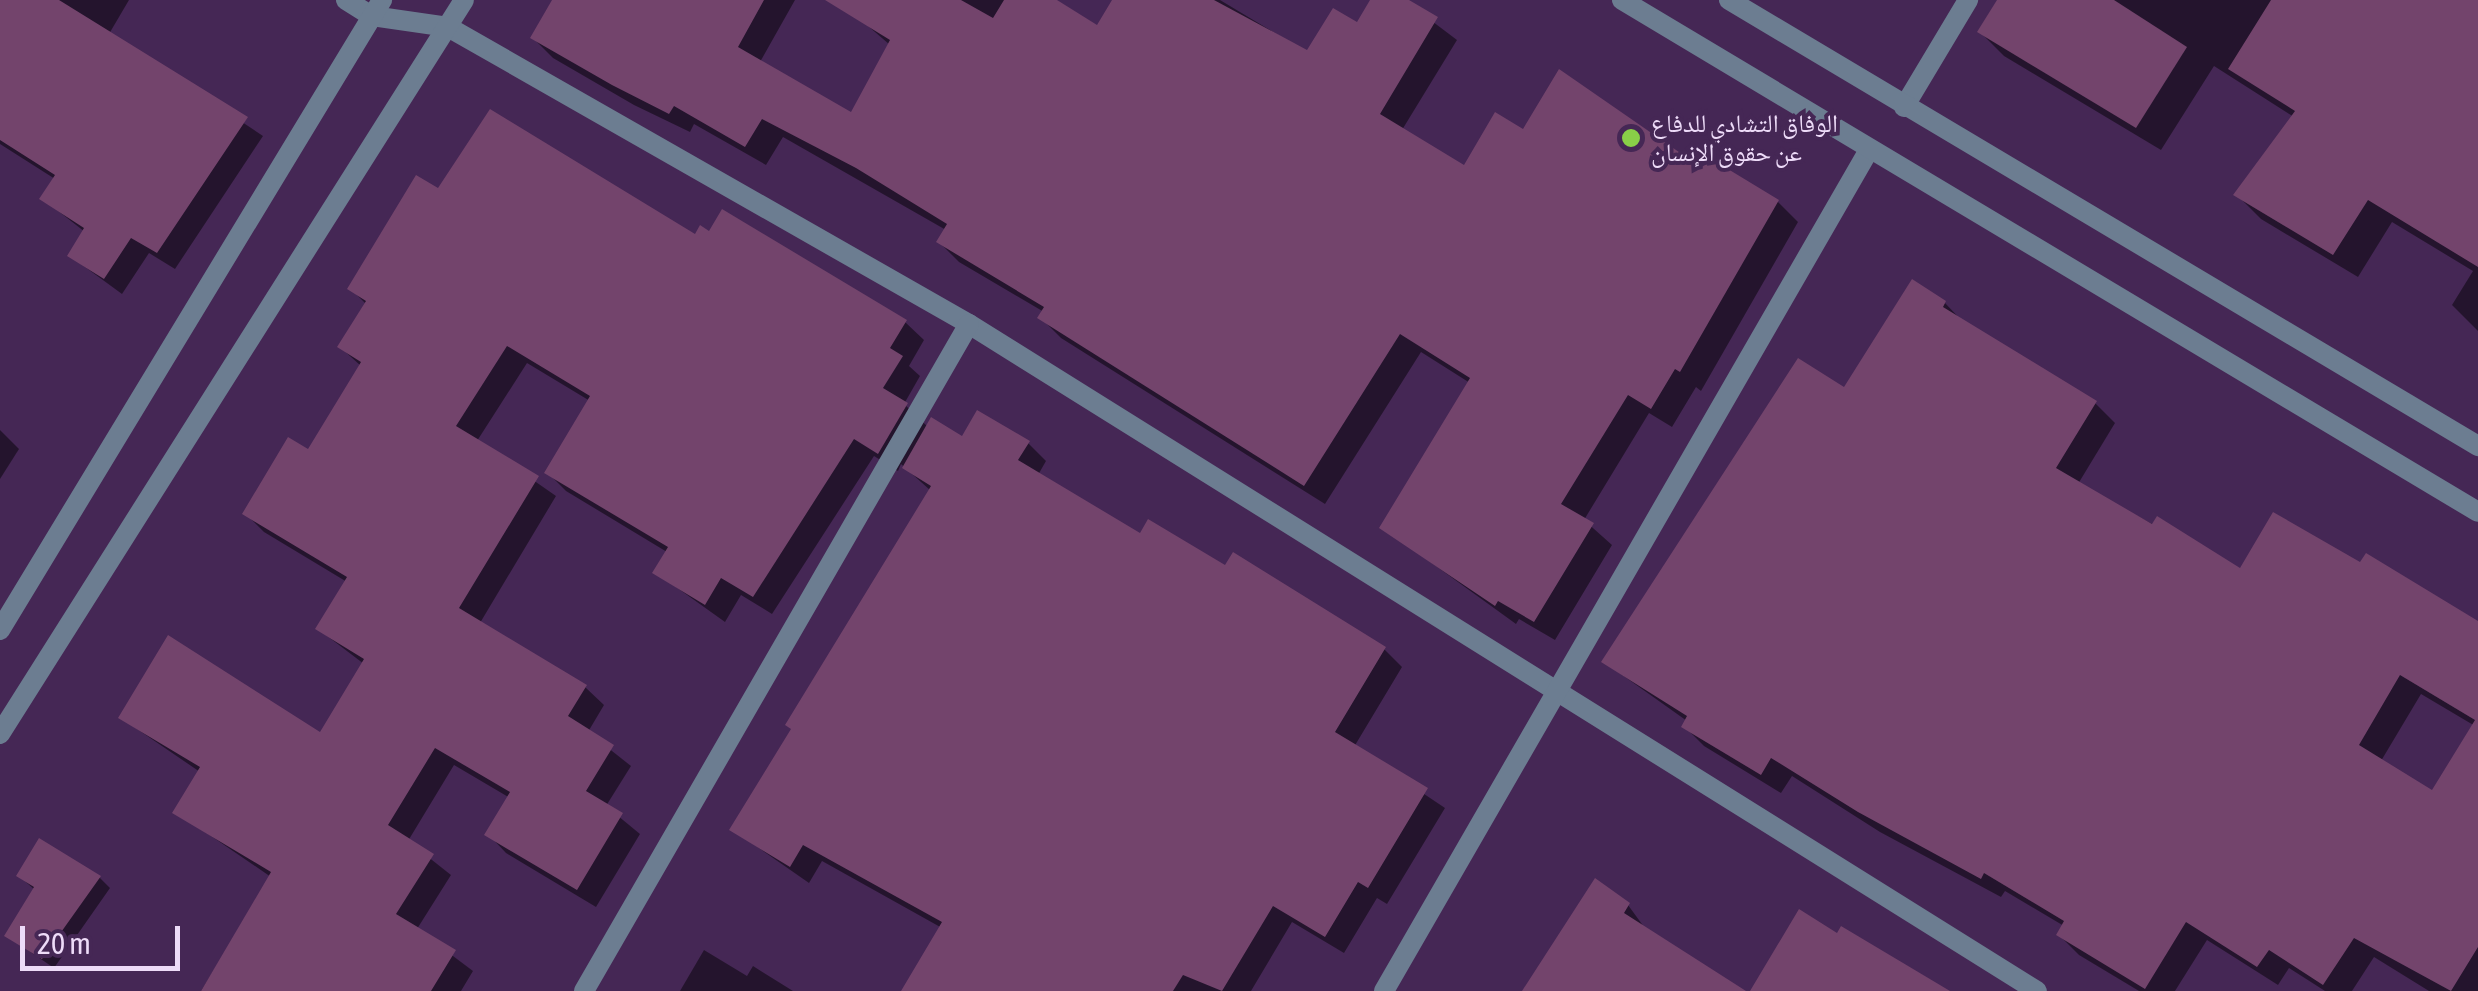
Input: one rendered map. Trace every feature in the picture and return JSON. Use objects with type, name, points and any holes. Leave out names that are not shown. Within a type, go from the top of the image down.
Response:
[{"type":"street","points":[[346,0],[448,27],[970,324],[1555,693],[2038,991]]},
{"type":"street","points":[[0,734],[464,0]]},
{"type":"street","points":[[1622,0],[2478,512]]},
{"type":"street","points":[[1729,0],[2478,446]]},
{"type":"street","points":[[1904,107],[1968,0]]},
{"type":"street","points":[[0,630],[377,8]]},
{"type":"street","points":[[1384,991],[1869,150]]},
{"type":"street","points":[[584,991],[970,324]]},
{"type":"building","points":[[0,0],[59,0],[248,117],[157,253],[131,238],[104,279],[67,256],[84,228],[39,199],[55,175],[0,140]]},
{"type":"building","points":[[552,0],[764,0],[738,47],[851,112],[890,40],[825,0],[961,0],[993,18],[1004,0],[1057,0],[1097,25],[1112,0],[1214,0],[1307,50],[1333,8],[1357,22],[1370,0],[1409,0],[1438,17],[1380,114],[1464,165],[1495,112],[1523,129],[1559,69],[1689,159],[1695,149],[1779,200],[1680,372],[1675,369],[1651,409],[1628,395],[1561,504],[1594,523],[1534,622],[1498,601],[1495,606],[1379,528],[1470,378],[1400,334],[1304,486],[1037,318],[1044,307],[936,242],[947,224],[856,168],[762,119],[745,147],[674,106],[669,114],[530,38]]},
{"type":"building","points":[[1997,0],[2114,0],[2187,47],[2136,128],[1977,32]]},
{"type":"building","points":[[2271,0],[2478,0],[2478,267],[2368,200],[2333,255],[2233,195],[2295,111],[2228,69]]},
{"type":"building","points":[[490,109],[695,234],[700,225],[709,231],[722,209],[907,320],[890,348],[903,356],[883,388],[908,403],[878,454],[854,439],[753,597],[721,578],[705,605],[652,573],[668,547],[544,473],[590,396],[507,346],[456,426],[539,476],[459,608],[587,685],[568,716],[614,745],[586,791],[623,813],[577,890],[484,835],[510,792],[435,748],[388,825],[434,854],[396,914],[456,950],[431,991],[201,991],[271,872],[172,813],[200,767],[118,718],[168,635],[320,732],[364,659],[315,629],[347,577],[242,514],[288,437],[308,449],[361,362],[337,347],[366,301],[347,289],[416,175],[438,188]]},
{"type":"building","points":[[1912,279],[1946,301],[1943,307],[2097,401],[2056,468],[2152,524],[2157,516],[2240,568],[2273,512],[2360,562],[2366,553],[2478,621],[2478,947],[2451,991],[2354,938],[2323,985],[2269,950],[2257,967],[2186,922],[2145,989],[2056,935],[2064,921],[1984,873],[1981,879],[1858,812],[1771,758],[1761,775],[1681,727],[1687,716],[1601,662],[1798,358],[1844,387]],"holes":[[[2400,675],[2475,720],[2432,790],[2359,745]]]},
{"type":"building","points":[[977,410],[1030,441],[1018,460],[1140,533],[1148,519],[1225,565],[1233,552],[1386,647],[1335,732],[1428,788],[1368,888],[1358,882],[1325,937],[1273,906],[1222,991],[1183,975],[1173,991],[901,991],[942,922],[803,845],[790,867],[729,830],[791,729],[785,725],[931,486],[902,468],[931,417],[962,436]]},
{"type":"building","points":[[39,838],[101,876],[42,959],[4,936],[34,887],[16,876]]},
{"type":"building","points":[[1595,878],[1630,903],[1624,913],[1746,991],[1522,991]]},
{"type":"building","points":[[1799,909],[1837,933],[1841,926],[1950,991],[1750,991]]},
{"type":"place","name":"الوفاق التشادي للدفاع عن حقوق الإنسان","points":[[1631,138]]}]
